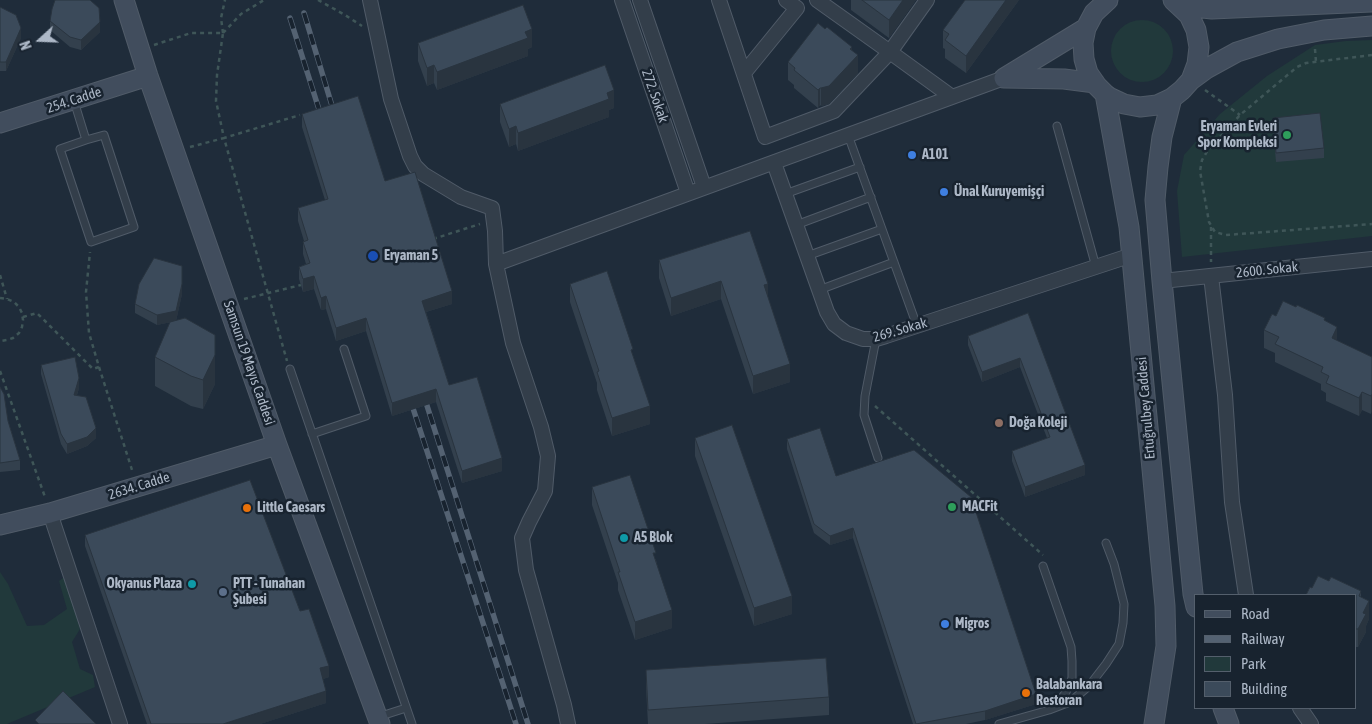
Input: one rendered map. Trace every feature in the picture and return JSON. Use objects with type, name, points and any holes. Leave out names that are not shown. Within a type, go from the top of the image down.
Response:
[{"type":"main road","name":"Samsun 19 Mayıs Caddesi","points":[[124,0],[148,76],[277,445],[379,721]]},
{"type":"main road","points":[[1004,78],[1092,14],[1108,0]]},
{"type":"main road","points":[[1175,1],[1194,7],[1212,9],[1337,2],[1372,2]]},
{"type":"main road","points":[[1175,1],[1189,15],[1193,22],[1200,47],[1197,64],[1191,80]]},
{"type":"main road","name":"Ertuğrulbey Caddesi","points":[[1092,14],[1083,43],[1084,59],[1088,74],[1100,89],[1129,227],[1165,606],[1166,646],[1154,724]]},
{"type":"main road","points":[[1004,78],[1064,79],[1100,89],[1109,98],[1124,104],[1140,107],[1157,105],[1172,98],[1206,69],[1237,52],[1278,39],[1324,30],[1372,26]]},
{"type":"main road","name":"254. Cadde","points":[[0,123],[148,76]]},
{"type":"main road","name":"Ertuğrulbey Caddesi","points":[[1172,98],[1162,137],[1156,200],[1162,281],[1194,598]]},
{"type":"main road","name":"2634. Cadde","points":[[0,525],[50,513],[277,445]]},
{"type":"main road","points":[[1223,709],[1229,724]]},
{"type":"street","points":[[370,0],[391,99],[415,166],[423,174],[461,197],[492,208],[496,264],[513,343],[541,427],[548,456],[545,491],[522,538],[526,570],[568,724]]},
{"type":"street","name":"272. Sokak","points":[[622,0],[688,193]]},
{"type":"street","name":"272. Sokak","points":[[640,0],[704,187]]},
{"type":"street","points":[[719,0],[766,136],[834,111],[890,52],[927,0]]},
{"type":"street","points":[[744,73],[797,8],[786,0]]},
{"type":"street","points":[[817,0],[952,97]]},
{"type":"street","points":[[496,264],[1004,78]]},
{"type":"street","name":"269. Sokak","points":[[774,163],[827,312],[834,324],[846,333],[863,340],[876,339],[1132,255]]},
{"type":"street","name":"2600. Sokak","points":[[1162,281],[1372,259]]},
{"type":"street","points":[[1212,276],[1224,394],[1232,502],[1246,594]]},
{"type":"street","points":[[50,513],[120,724]]},
{"type":"street","points":[[1301,709],[1311,724]]},
{"type":"lane","points":[[73,100],[86,140]]},
{"type":"lane","points":[[1058,126],[1096,266]]},
{"type":"lane","points":[[104,135],[134,227],[91,242],[60,149],[86,140],[104,135]]},
{"type":"lane","points":[[848,135],[917,326]]},
{"type":"lane","points":[[785,194],[860,167]]},
{"type":"lane","points":[[796,225],[871,197]]},
{"type":"lane","points":[[807,256],[882,229]]},
{"type":"lane","points":[[819,290],[894,262]]},
{"type":"lane","points":[[876,339],[865,396],[864,415],[878,458]]},
{"type":"lane","points":[[312,434],[366,416],[344,349]]},
{"type":"lane","points":[[290,369],[412,724]]},
{"type":"lane","points":[[999,724],[1070,702],[1089,686],[1119,644],[1124,604],[1114,564],[1106,543]]},
{"type":"lane","points":[[1043,566],[1071,647],[1072,661],[1072,678],[1066,692],[1058,703],[1049,710]]},
{"type":"lane","points":[[379,721],[406,708]]},
{"type":"path","points":[[225,0],[221,18],[223,33],[217,75],[216,101],[224,138],[290,369]]},
{"type":"path","points":[[140,50],[191,33],[223,33],[241,14],[264,0]]},
{"type":"path","points":[[318,0],[345,15],[378,38]]},
{"type":"path","points":[[1372,55],[1306,63],[1297,67],[1240,115],[1208,150],[1202,160],[1200,171],[1209,222],[1215,232],[1226,235],[1372,224]]},
{"type":"path","points":[[1191,80],[1240,115]]},
{"type":"path","points":[[175,152],[300,115]]},
{"type":"path","points":[[432,239],[494,220]]},
{"type":"path","points":[[1211,226],[1212,276]]},
{"type":"path","points":[[91,242],[86,292],[89,334],[137,487]]},
{"type":"path","points":[[0,274],[7,299]]},
{"type":"path","points":[[228,304],[301,285]]},
{"type":"path","points":[[0,298],[14,302],[19,307],[23,317],[22,327],[14,338],[0,341]]},
{"type":"path","points":[[23,317],[37,313],[93,369],[99,367]]},
{"type":"path","points":[[0,371],[50,513]]},
{"type":"path","points":[[865,396],[1044,557]]},
{"type":"green space","points":[[1142,20],[1154,22],[1164,29],[1171,39],[1173,51],[1171,63],[1164,73],[1154,80],[1142,82],[1130,80],[1120,73],[1113,63],[1111,51],[1113,39],[1120,29],[1130,22]]},
{"type":"green space","name":"Eryaman Evleri Spor Kompleksi","points":[[1372,40],[1372,236],[1182,257],[1177,191],[1184,155],[1220,114],[1267,76],[1315,45]]},
{"type":"green space","points":[[0,572],[8,584],[27,626],[44,625],[67,609],[59,581],[66,576],[80,629],[72,642],[80,669],[93,675],[95,687],[7,724],[0,724]]},
{"type":"building","points":[[55,0],[90,0],[99,8],[100,22],[81,40],[70,37],[50,21]]},
{"type":"building","points":[[862,0],[903,0],[889,20]]},
{"type":"building","points":[[965,0],[1006,0],[966,56],[945,40],[949,34],[943,30]]},
{"type":"building","points":[[523,5],[532,29],[525,32],[528,38],[437,72],[434,65],[427,68],[418,43]]},
{"type":"building","points":[[0,7],[16,15],[21,28],[6,62],[0,62]]},
{"type":"building","points":[[818,23],[825,29],[827,27],[852,47],[850,49],[858,55],[829,86],[818,90],[794,70],[795,68],[788,62]]},
{"type":"building","points":[[605,65],[614,90],[607,93],[609,99],[518,133],[516,126],[509,129],[500,104]]},
{"type":"building","points":[[358,96],[385,181],[415,172],[452,291],[422,301],[449,385],[477,377],[502,458],[462,471],[436,389],[392,403],[366,318],[336,328],[326,296],[321,298],[314,276],[303,279],[299,267],[310,263],[303,242],[308,240],[298,208],[328,199],[302,114]]},
{"type":"building","points":[[1320,113],[1324,148],[1276,153],[1273,118]]},
{"type":"building","points":[[750,231],[768,284],[764,285],[790,364],[753,376],[721,281],[671,298],[659,260]]},
{"type":"building","points":[[154,258],[182,266],[182,284],[176,311],[157,315],[135,304],[139,284]]},
{"type":"building","points":[[607,271],[650,406],[612,418],[597,372],[599,371],[570,284]]},
{"type":"building","points":[[1283,301],[1296,307],[1297,305],[1325,318],[1324,320],[1337,327],[1332,338],[1372,357],[1371,396],[1362,392],[1359,398],[1326,383],[1329,376],[1321,372],[1323,367],[1275,344],[1279,337],[1264,330],[1272,314],[1276,316]]},
{"type":"building","points":[[1028,313],[1085,465],[1025,487],[1012,451],[1050,437],[1020,358],[982,372],[968,336]]},
{"type":"building","points":[[185,318],[215,335],[215,355],[203,380],[191,376],[155,357],[170,322]]},
{"type":"building","points":[[75,357],[79,378],[74,395],[86,397],[96,428],[87,437],[67,444],[61,434],[41,365]]},
{"type":"building","points":[[0,387],[4,394],[8,421],[20,460],[0,463]]},
{"type":"building","points":[[732,425],[792,596],[754,608],[695,438]]},
{"type":"building","name":"Migros","points":[[820,428],[836,476],[914,450],[971,497],[1036,694],[985,711],[916,724],[853,528],[830,536],[814,524],[787,439]]},
{"type":"building","points":[[630,475],[656,553],[653,553],[672,610],[635,622],[592,487]]},
{"type":"building","name":"Okyanus Plaza","points":[[250,480],[300,611],[309,609],[329,666],[320,668],[326,691],[223,724],[151,724],[85,535]]},
{"type":"building","points":[[1318,576],[1329,581],[1331,577],[1361,591],[1359,596],[1369,601],[1363,613],[1366,614],[1358,629],[1357,594],[1306,594],[1310,587],[1312,588]]},
{"type":"building","points":[[826,658],[829,697],[648,710],[646,670]]},
{"type":"building","points":[[63,691],[96,724],[39,724],[35,720]]},
{"type":"railway","points":[[304,13],[336,119]]},
{"type":"railway","points":[[290,18],[323,122]]},
{"type":"railway","points":[[423,393],[528,724]]},
{"type":"railway","points":[[409,396],[516,724]]},
{"type":"place","name":"Eryaman Evleri Spor Kompleksi","points":[[1287,135]]},
{"type":"place","name":"A101","points":[[912,155]]},
{"type":"place","name":"Ünal Kuruyemişçi","points":[[944,192]]},
{"type":"place","name":"Eryaman 5","points":[[373,256]]},
{"type":"place","name":"Doğa Koleji","points":[[999,423]]},
{"type":"place","name":"MACFit","points":[[952,507]]},
{"type":"place","name":"Little Caesars","points":[[247,508]]},
{"type":"place","name":"A5 Blok","points":[[624,538]]},
{"type":"place","name":"Okyanus Plaza","points":[[192,584]]},
{"type":"place","name":"PTT - Tunahan Şubesi","points":[[223,592]]},
{"type":"place","name":"Migros","points":[[945,624]]},
{"type":"place","name":"Balabankara Restoran","points":[[1026,693]]}]
